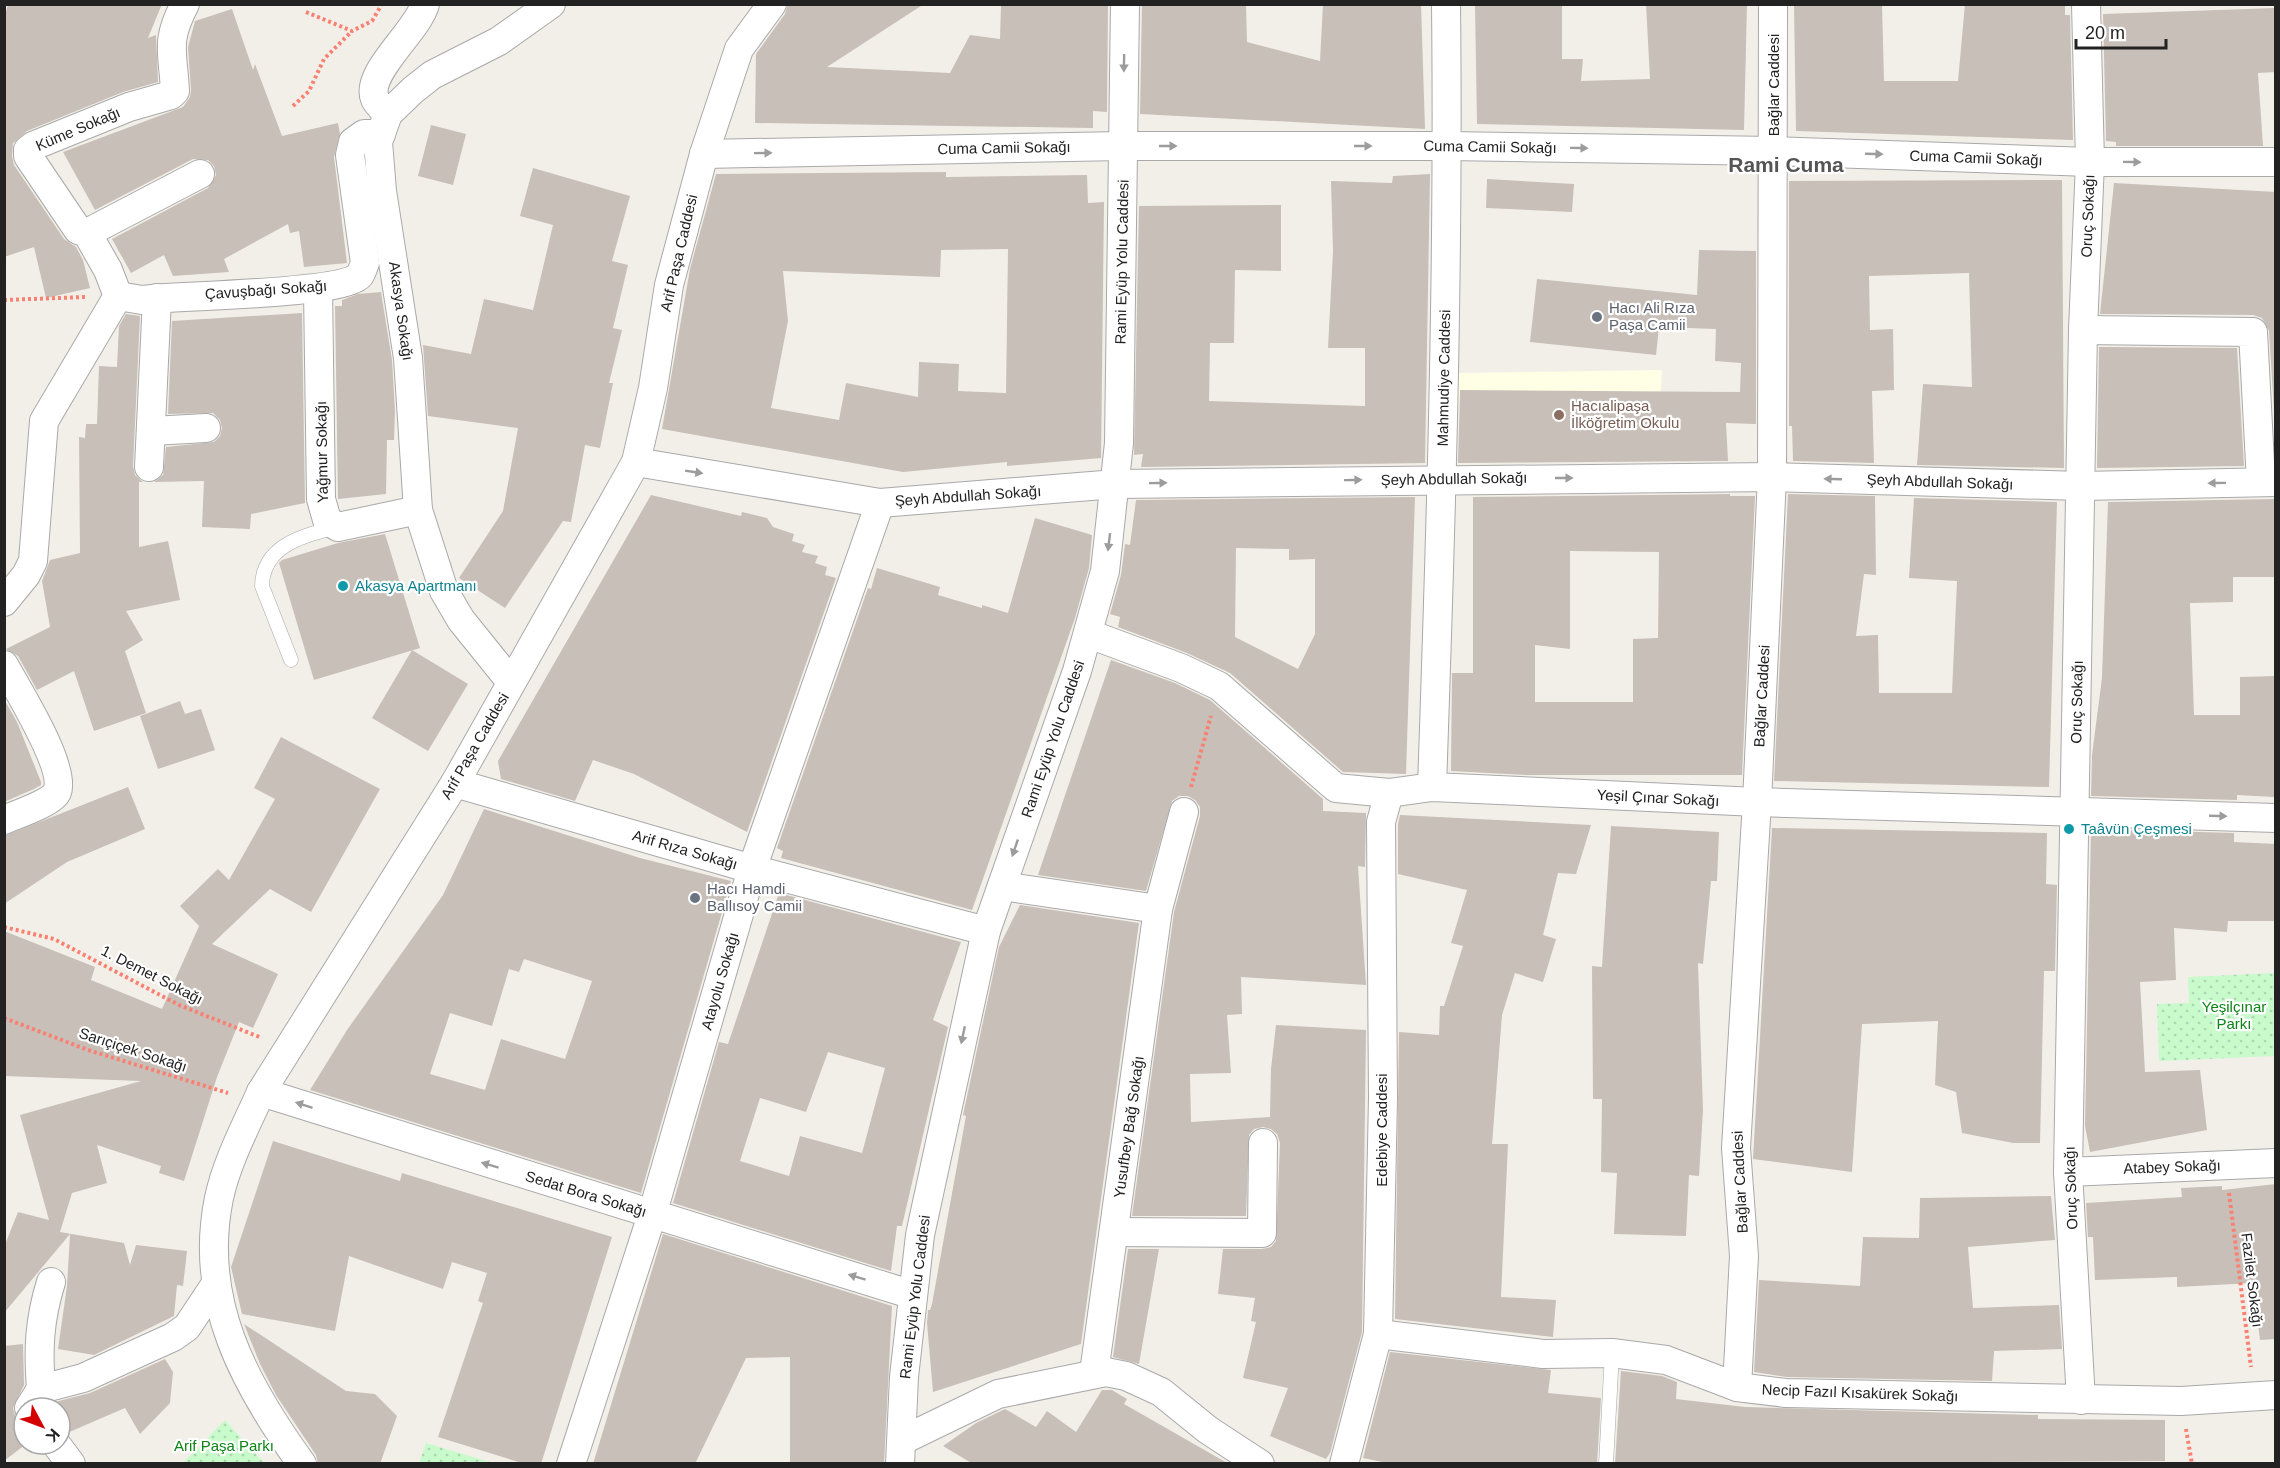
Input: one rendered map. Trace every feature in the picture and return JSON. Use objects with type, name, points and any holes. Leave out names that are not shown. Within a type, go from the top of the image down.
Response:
[{"type":"street","name":"Küme Sokağı","points":[[118,296],[108,270],[87,233],[78,230],[66,215],[28,156],[28,150],[55,136],[175,91],[171,46],[173,27],[185,4]]},
{"type":"street","points":[[425,4],[403,42],[380,70],[374,85],[375,99],[384,124],[432,75],[499,41],[551,4]]},
{"type":"street","name":"Arif Paşa Caddesi","points":[[302,1464],[270,1420],[236,1357],[215,1285],[214,1263],[219,1198],[243,1129],[258,1097],[454,783],[636,462],[653,388],[669,285],[704,154],[739,49],[772,4]]},
{"type":"street","name":"Rami Eyüp Yolu Caddesi","points":[[902,1452],[904,1377],[920,1235],[986,931],[1089,634],[1105,571],[1119,443],[1125,4]]},
{"type":"street","name":"Mahmudiye Caddesi","points":[[1432,787],[1443,479],[1448,146],[1446,4]]},
{"type":"street","name":"Bağlar Caddesi","points":[[1737,1387],[1744,1256],[1736,1148],[1757,802],[1772,477],[1773,4]]},
{"type":"street","name":"Oruç Sokağı","points":[[2081,1400],[2068,1172],[2083,330],[2090,162],[2086,4]]},
{"type":"street","name":"Çavuşbağı Sokağı","points":[[118,296],[142,300],[318,289],[348,282],[360,275],[365,263],[350,155],[353,142],[384,124]]},
{"type":"street","name":"Akasya Sokağı","points":[[384,124],[378,142],[382,191],[409,370],[418,510],[444,591],[461,620],[512,682]]},
{"type":"street","name":"Cuma Camii Sokağı","points":[[704,154],[1123,146],[1448,146],[1774,151],[2090,162],[2276,162]]},
{"type":"street","points":[[87,233],[200,174]]},
{"type":"street","name":"Yağmur Sokağı","points":[[318,289],[321,499],[327,520],[338,527]]},
{"type":"street","points":[[4,602],[26,575],[33,561],[44,421],[118,296]]},
{"type":"street","points":[[149,468],[157,298]]},
{"type":"street","points":[[2083,330],[2253,332],[2269,482]]},
{"type":"street","points":[[152,431],[206,428]]},
{"type":"street","name":"Şeyh Abdullah Sokağı","points":[[636,462],[880,503],[1116,483],[1772,477],[2082,486],[2269,482]]},
{"type":"street","name":"Atayolu Sokağı","points":[[571,1464],[652,1215],[752,869],[880,503]]},
{"type":"street","points":[[338,527],[418,510]]},
{"type":"street","name":"Yeşil Çınar Sokağı","points":[[1089,634],[1181,668],[1219,686],[1336,788],[1389,793],[1432,787],[1757,802],[2276,818]]},
{"type":"street","points":[[4,665],[56,765],[58,783],[57,793],[51,800],[4,820]]},
{"type":"street","name":"Arif Rıza Sokağı","points":[[454,783],[752,869],[986,931]]},
{"type":"street","name":"Edebiye Caddesi","points":[[1344,1464],[1378,1334],[1383,1109],[1381,822],[1389,793]]},
{"type":"street","name":"Yusufbey Bağ Sokağı","points":[[1094,1373],[1158,909],[1184,812]]},
{"type":"street","points":[[1002,886],[1158,909]]},
{"type":"street","name":"Sedat Bora Sokağı","points":[[258,1097],[913,1295]]},
{"type":"street","points":[[1114,1232],[1262,1233],[1263,1143]]},
{"type":"street","name":"Atabey Sokağı","points":[[2068,1172],[2276,1163]]},
{"type":"street","points":[[35,1396],[42,1310],[51,1282]]},
{"type":"street","points":[[40,1396],[173,1337],[187,1327],[215,1285]]},
{"type":"street","name":"Necip Fazıl Kısakürek Sokağı","points":[[1378,1334],[1543,1354],[1612,1353],[1666,1360],[1737,1387],[1786,1393],[2181,1401],[2265,1396]]},
{"type":"street","points":[[902,1452],[998,1394],[1094,1373],[1126,1376],[1161,1392],[1208,1430],[1260,1464]]},
{"type":"lane","points":[[291,660],[262,586],[262,577],[273,556],[286,543],[338,527]]},
{"type":"lane","points":[[1606,1464],[1612,1353]]},
{"type":"path","points":[[293,106],[309,91],[324,59],[352,31],[372,21],[382,4]]},
{"type":"path","points":[[306,12],[352,31]]},
{"type":"path","points":[[4,300],[118,296]]},
{"type":"path","points":[[1184,812],[1219,686]]},
{"type":"path","name":"1. Demet Sokağı","points":[[4,927],[54,939],[179,1005],[287,1049]]},
{"type":"path","name":"Sarıçiçek Sokağı","points":[[4,1018],[88,1050],[258,1097]]},
{"type":"path","name":"Fazilet Sokağı","points":[[2226,1165],[2265,1396]]},
{"type":"shaded area","name":"Hacıalipaşa İlköğretim Okulu","points":[[1662,370],[1657,456],[1461,461],[1457,373]]},
{"type":"green space","name":"Yeşilçınar Parkı","points":[[2275,973],[2275,1056],[2159,1061],[2157,1004],[2189,1003],[2188,977]]},
{"type":"green space","name":"Arif Paşa Parkı","points":[[225,1420],[264,1463],[183,1463]]},
{"type":"green space","points":[[426,1443],[493,1463],[419,1463]]},
{"type":"building","points":[[8,4],[162,4],[148,38],[156,35],[158,82],[123,92],[27,131],[13,143],[14,165],[64,239],[76,247],[83,260],[90,288],[46,298],[34,247],[4,257],[4,20]]},
{"type":"building","points":[[788,4],[924,4],[827,67],[950,73],[970,35],[1000,39],[1001,4],[1108,4],[1107,112],[1093,111],[1093,128],[755,123],[756,54],[785,14]]},
{"type":"building","points":[[1142,4],[1246,4],[1247,42],[1320,61],[1323,4],[1421,4],[1425,129],[1140,114]]},
{"type":"building","points":[[1475,4],[1562,4],[1562,59],[1583,59],[1581,81],[1650,79],[1646,4],[1747,4],[1744,130],[1477,124]]},
{"type":"building","points":[[1794,4],[1882,4],[1884,81],[1958,81],[1965,4],[2065,4],[2065,15],[2070,15],[2073,140],[1796,131]]},
{"type":"building","points":[[2276,8],[2276,72],[2258,73],[2263,146],[2116,146],[2116,142],[2106,141],[2103,14]]},
{"type":"building","points":[[232,9],[253,70],[255,64],[282,136],[338,123],[340,134],[334,157],[347,263],[304,267],[299,231],[290,233],[288,224],[224,259],[229,272],[173,276],[164,255],[131,273],[112,239],[208,188],[216,175],[214,166],[208,160],[193,159],[95,210],[63,152],[183,107],[190,97],[191,90],[188,47],[195,21]]},
{"type":"building","points":[[431,125],[466,134],[453,185],[418,176]]},
{"type":"building","points":[[533,168],[630,196],[612,261],[628,265],[613,328],[622,330],[609,383],[613,383],[600,448],[585,445],[571,522],[563,521],[505,608],[459,578],[503,511],[518,428],[428,416],[423,345],[471,354],[484,299],[533,310],[553,225],[520,216]]},
{"type":"building","points":[[946,172],[946,177],[1087,175],[1088,203],[1104,202],[1101,458],[1007,466],[1007,462],[903,472],[662,429],[690,269],[716,174]],"holes":[[[1008,249],[1006,393],[958,391],[959,364],[919,362],[918,397],[846,383],[839,420],[771,408],[788,321],[783,271],[940,277],[941,250]]]},
{"type":"building","points":[[1430,174],[1425,463],[1141,467],[1143,454],[1134,455],[1139,206],[1281,205],[1281,271],[1235,270],[1234,343],[1210,343],[1209,401],[1365,406],[1365,348],[1328,348],[1333,251],[1331,181],[1392,183],[1393,176]]},
{"type":"building","points":[[1487,179],[1574,184],[1572,212],[1486,208]]},
{"type":"building","points":[[2062,180],[2064,468],[1917,465],[1923,384],[1972,387],[1969,273],[1869,276],[1870,330],[1893,329],[1894,390],[1872,391],[1874,463],[1793,461],[1792,426],[1789,426],[1789,181]]},
{"type":"building","points":[[2114,183],[2276,192],[2276,444],[2269,331],[2262,318],[2253,315],[2100,314]]},
{"type":"building","points":[[1699,250],[1756,251],[1756,424],[1726,423],[1728,461],[1458,463],[1460,390],[1740,392],[1741,363],[1715,361],[1716,329],[1659,327],[1656,355],[1530,342],[1537,279],[1697,295]]},
{"type":"building","points":[[381,292],[392,360],[395,411],[394,440],[387,440],[386,494],[338,499],[335,306],[342,306],[342,300],[358,294]]},
{"type":"building","points":[[302,313],[305,503],[251,514],[250,529],[202,527],[204,481],[154,482],[163,475],[166,447],[214,442],[220,436],[222,428],[220,420],[213,413],[168,414],[172,321]]},
{"type":"building","points":[[126,314],[140,316],[133,466],[135,475],[143,482],[139,482],[139,547],[168,541],[180,600],[126,611],[143,640],[125,651],[146,713],[94,731],[74,671],[37,690],[18,656],[6,649],[50,627],[42,581],[50,560],[80,553],[79,437],[85,438],[86,424],[97,424],[99,366],[117,367],[119,326]]},
{"type":"building","points":[[2099,347],[2237,348],[2244,466],[2097,468]]},
{"type":"building","points":[[1730,494],[1730,496],[1755,496],[1742,775],[1526,775],[1451,771],[1452,673],[1473,673],[1473,497]],"holes":[[[1570,551],[1659,552],[1658,638],[1633,639],[1633,702],[1535,702],[1535,645],[1570,649]]]},
{"type":"building","points":[[1788,494],[1875,496],[1876,575],[1864,574],[1856,636],[1878,635],[1879,693],[1952,693],[1957,581],[1909,578],[1914,498],[2057,502],[2049,787],[1774,781]]},
{"type":"building","points":[[651,495],[741,516],[742,512],[767,518],[773,527],[794,534],[792,541],[805,545],[802,552],[818,556],[815,563],[827,567],[825,575],[836,578],[747,832],[634,774],[593,760],[575,801],[501,779],[498,761]]},
{"type":"building","points":[[1415,497],[1406,774],[1343,772],[1230,673],[1187,653],[1118,627],[1120,617],[1110,614],[1121,575],[1125,544],[1130,545],[1136,500]],"holes":[[[1236,548],[1289,549],[1289,560],[1315,559],[1315,634],[1298,669],[1235,637]]]},
{"type":"building","points":[[2276,499],[2276,577],[2233,577],[2233,602],[2190,603],[2194,715],[2240,715],[2240,677],[2276,676],[2274,797],[2237,795],[2237,800],[2091,796],[2092,755],[2102,678],[2108,502]]},
{"type":"building","points":[[1035,518],[1092,535],[1089,568],[1075,618],[972,910],[781,858],[783,851],[777,848],[877,568],[940,587],[938,595],[1008,613]]},
{"type":"building","name":"Akasya Apartmanı","points":[[385,534],[420,648],[314,680],[279,563],[282,560],[338,543]]},
{"type":"building","points":[[412,650],[468,684],[428,751],[372,718]]},
{"type":"building","points":[[1111,660],[1175,683],[1210,700],[1323,799],[1323,811],[1366,813],[1365,867],[1358,866],[1366,985],[1241,977],[1242,1014],[1227,1015],[1231,1073],[1190,1074],[1191,1122],[1270,1117],[1271,1069],[1276,1025],[1366,1030],[1362,1332],[1330,1453],[1326,1459],[1270,1436],[1288,1388],[1243,1378],[1256,1322],[1251,1321],[1255,1298],[1218,1294],[1223,1249],[1262,1249],[1271,1247],[1276,1241],[1280,1143],[1277,1134],[1263,1127],[1254,1129],[1249,1135],[1246,1216],[1132,1216],[1174,912],[1200,816],[1200,807],[1188,796],[1179,796],[1172,801],[1146,891],[1038,875]]},
{"type":"building","points":[[4,699],[17,722],[41,785],[4,802]]},
{"type":"building","points":[[180,701],[185,714],[201,709],[215,750],[158,769],[140,716]]},
{"type":"building","points":[[281,737],[380,789],[311,912],[270,889],[212,944],[278,974],[253,1028],[239,1022],[217,1077],[184,1181],[159,1173],[161,1166],[97,1145],[107,1183],[72,1193],[60,1232],[124,1243],[130,1265],[136,1245],[187,1251],[183,1286],[177,1285],[174,1316],[94,1355],[58,1349],[67,1286],[70,1234],[4,1313],[4,1247],[18,1212],[49,1220],[20,1115],[141,1081],[4,1076],[4,931],[95,967],[91,980],[162,1009],[199,926],[180,906],[218,869],[229,880],[275,799],[254,788]]},
{"type":"building","points":[[128,787],[145,829],[67,862],[4,904],[4,836]]},
{"type":"building","points":[[484,809],[640,858],[731,881],[641,1193],[310,1090],[347,1030],[443,895]],"holes":[[[524,959],[592,981],[565,1059],[501,1039],[485,1090],[430,1074],[450,1013],[492,1026],[509,969],[519,972]]]},
{"type":"building","points":[[1400,815],[1591,825],[1576,874],[1558,873],[1543,935],[1556,939],[1543,982],[1515,973],[1502,1015],[1492,1144],[1508,1144],[1501,1297],[1556,1300],[1553,1337],[1395,1319],[1399,1032],[1439,1035],[1440,1006],[1444,1006],[1463,946],[1451,943],[1467,890],[1398,874]]},
{"type":"building","points":[[1611,826],[1719,832],[1717,881],[1711,881],[1703,964],[1698,963],[1703,1110],[1699,1176],[1689,1175],[1686,1236],[1614,1234],[1617,1173],[1601,1172],[1602,1099],[1593,1099],[1592,966],[1602,967]]},
{"type":"building","points":[[1772,828],[2047,833],[2046,884],[2057,885],[2055,971],[2044,971],[2040,1143],[2013,1143],[1962,1133],[1956,1092],[1935,1085],[1938,1021],[1862,1024],[1852,1172],[1753,1159]]},
{"type":"building","points":[[2091,829],[2234,833],[2234,842],[2276,844],[2276,921],[2228,921],[2227,932],[2174,928],[2176,980],[2140,982],[2145,1072],[2200,1070],[2207,1130],[2090,1152],[2085,1126]]},
{"type":"building","points":[[779,893],[961,942],[933,1020],[948,1027],[902,1226],[897,1226],[891,1271],[673,1203],[719,1042],[728,1044]],"holes":[[[828,1052],[885,1068],[862,1153],[800,1136],[789,1176],[740,1161],[760,1098],[806,1112]]]},
{"type":"building","points":[[1020,905],[1139,923],[1081,1344],[933,1392],[928,1310],[932,1304],[966,1116],[963,1115],[999,947]]},
{"type":"building","points":[[273,1141],[400,1181],[402,1173],[612,1237],[541,1464],[525,1464],[438,1437],[483,1303],[478,1301],[487,1273],[452,1262],[443,1289],[349,1256],[335,1331],[242,1314],[231,1267]]},
{"type":"building","points":[[2276,1184],[2276,1339],[2260,1340],[2253,1283],[2177,1287],[2177,1277],[2095,1280],[2093,1237],[2088,1237],[2086,1203],[2182,1197],[2181,1188],[2222,1186],[2222,1190]]},
{"type":"building","points":[[2051,1196],[2055,1240],[1968,1247],[1973,1308],[2059,1305],[2062,1349],[1994,1351],[1992,1381],[1787,1377],[1754,1372],[1759,1280],[1860,1286],[1863,1237],[1919,1238],[1920,1198]]},
{"type":"building","points":[[663,1234],[892,1306],[884,1464],[790,1464],[790,1357],[746,1358],[695,1464],[593,1464]]},
{"type":"building","points":[[1128,1249],[1159,1249],[1139,1364],[1113,1357]]},
{"type":"building","points":[[244,1324],[346,1391],[375,1394],[397,1416],[380,1464],[318,1464],[316,1455],[276,1395],[260,1364]]},
{"type":"building","points":[[23,1344],[24,1385],[19,1396],[12,1396],[12,1455],[4,1461],[4,1346]]},
{"type":"building","points":[[1390,1352],[1551,1370],[1548,1393],[1601,1398],[1597,1464],[1392,1464],[1363,1458]]},
{"type":"building","points":[[165,1359],[173,1372],[170,1403],[140,1434],[125,1408],[72,1431],[72,1398],[90,1393]]},
{"type":"building","points":[[1621,1371],[1662,1376],[1677,1382],[1676,1399],[1745,1407],[2038,1415],[2038,1419],[2165,1420],[2165,1461],[1615,1464]]},
{"type":"building","points":[[1102,1390],[1112,1390],[1127,1399],[1124,1404],[1229,1464],[973,1464],[943,1446],[976,1423],[1005,1409],[1036,1427],[1047,1411],[1076,1432]]},
{"type":"place","name":"Hacı Ali Rıza Paşa Camii","points":[[1597,317]]},
{"type":"place","name":"Hacıalipaşa İlköğretim Okulu","points":[[1559,415]]},
{"type":"place","name":"Akasya Apartmanı","points":[[343,586]]},
{"type":"place","name":"Taâvün Çeşmesi","points":[[2069,829]]},
{"type":"place","name":"Hacı Hamdi Ballısoy Camii","points":[[695,898]]},
{"type":"district","name":"Rami Cuma","points":[[1786,165]]}]
